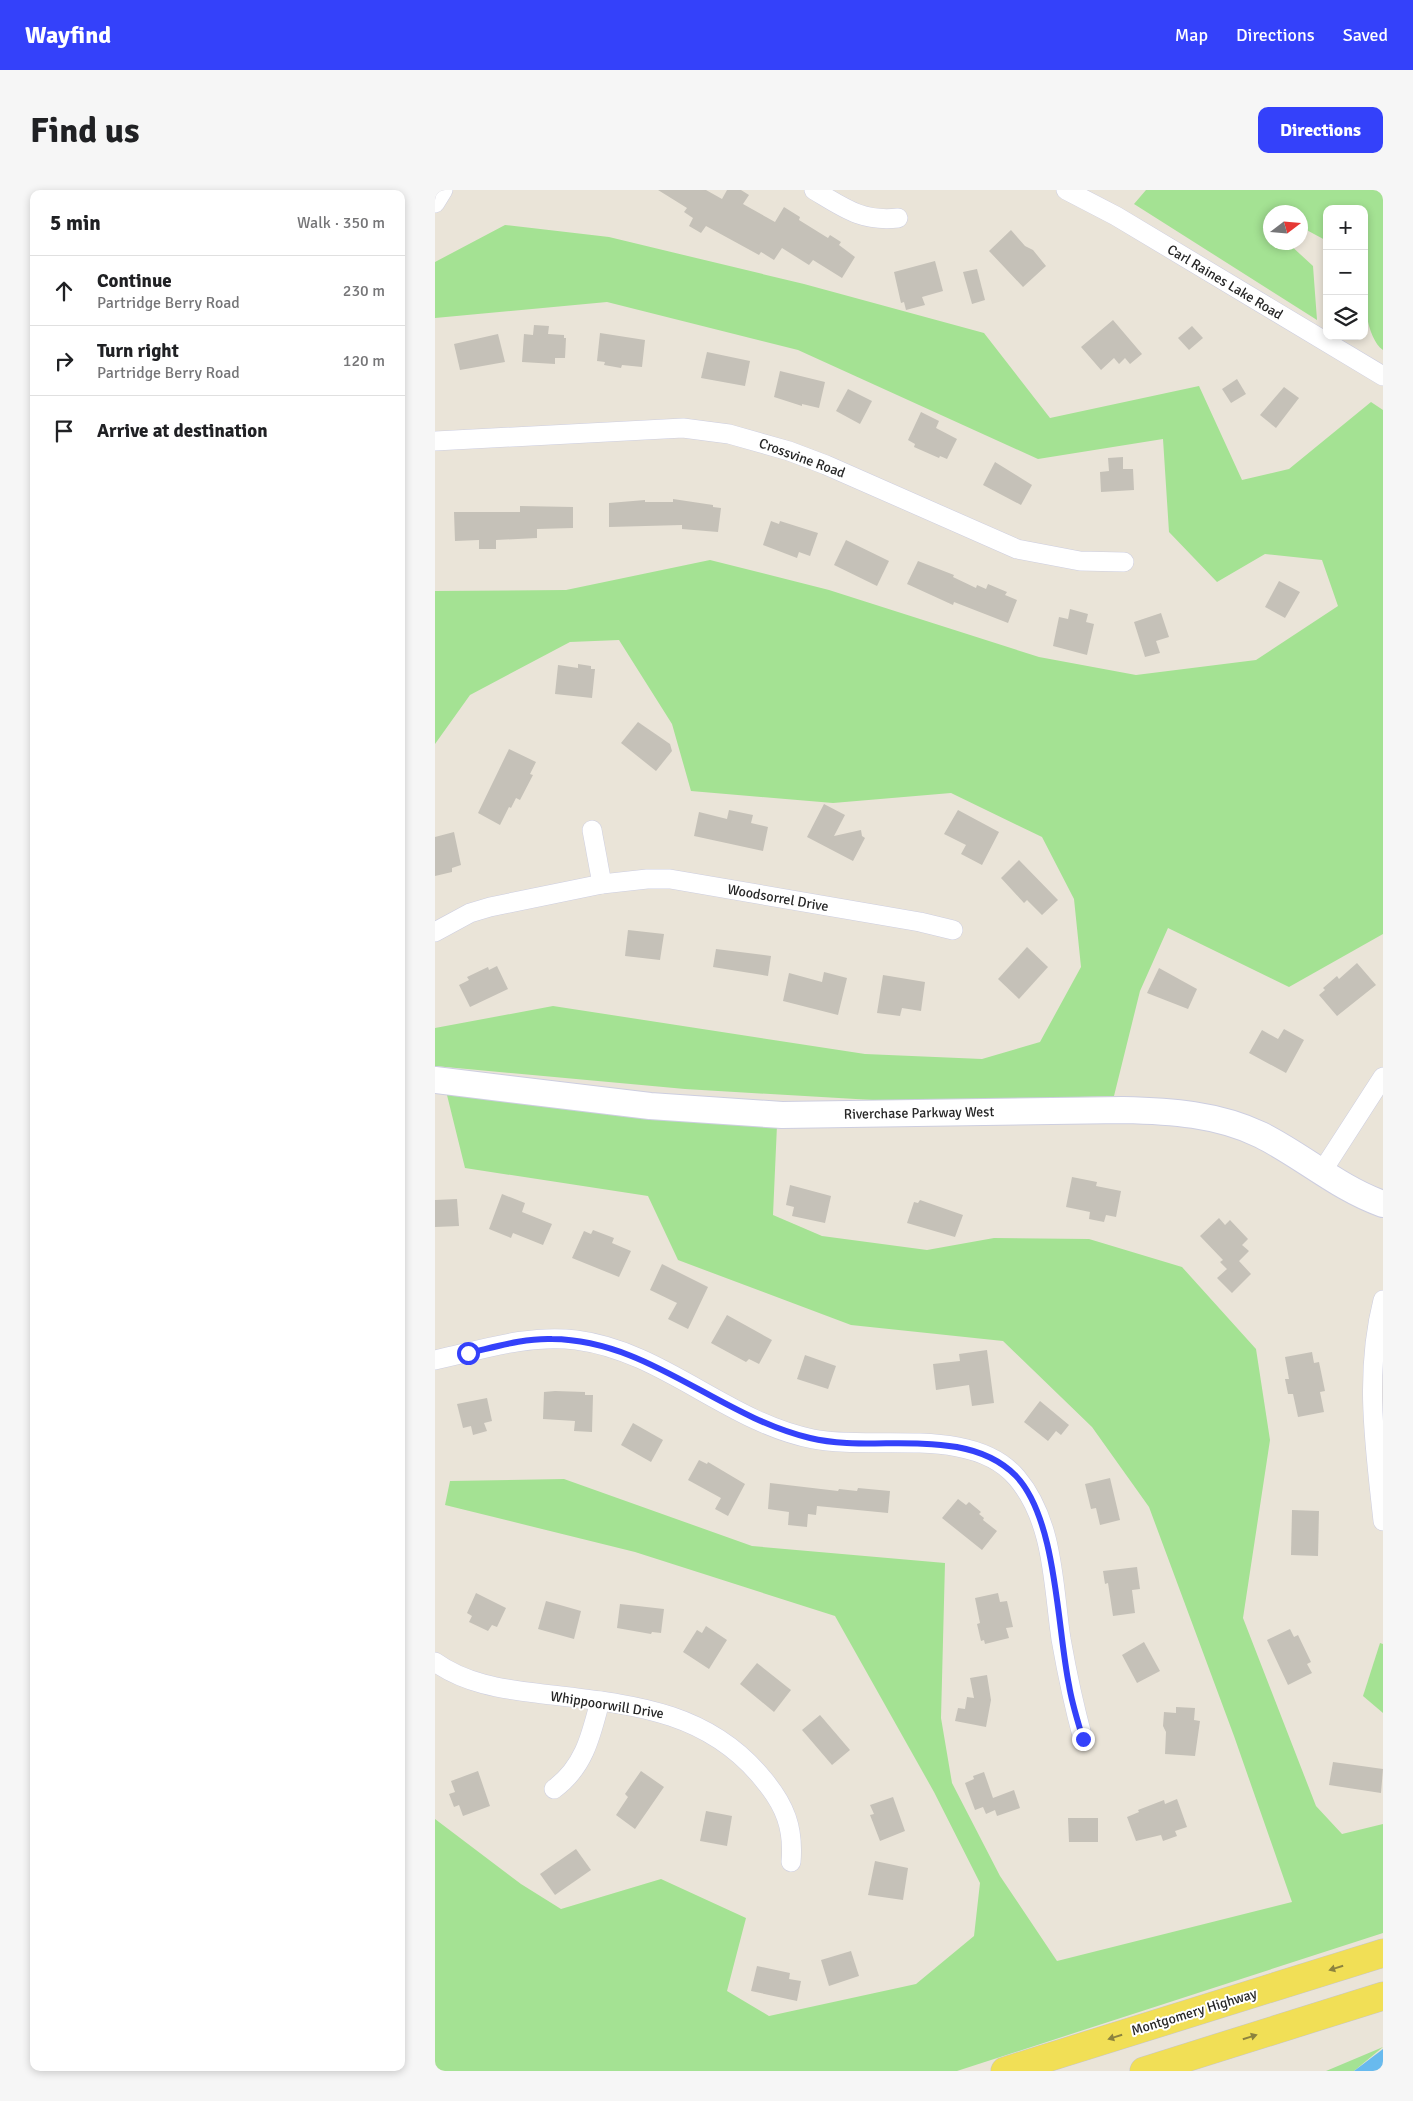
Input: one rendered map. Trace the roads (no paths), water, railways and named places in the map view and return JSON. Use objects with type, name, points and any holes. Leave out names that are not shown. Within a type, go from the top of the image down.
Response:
[{"type":"main road","name":"Montgomery Highway","points":[[1005,2071],[1383,1953]]},
{"type":"main road","points":[[1144,2071],[1383,1996]]},
{"type":"street","points":[[435,203],[443,190]]},
{"type":"street","points":[[814,190],[842,207],[869,218],[898,218]]},
{"type":"street","name":"Carl Raines Lake Road","points":[[1066,190],[1115,216],[1383,376]]},
{"type":"street","name":"Crossvine Road","points":[[435,441],[683,428],[729,434],[789,451],[1017,549],[1080,561],[1124,562]]},
{"type":"street","points":[[592,830],[603,884]]},
{"type":"street","name":"Woodsorrel Drive","points":[[435,932],[470,913],[603,884],[670,879],[953,930]]},
{"type":"street","points":[[1321,1173],[1383,1077]]},
{"type":"street","name":"Riverchase Parkway West","points":[[435,1080],[650,1106],[782,1115],[1123,1110],[1177,1112],[1201,1116],[1254,1132],[1352,1191],[1383,1204]]},
{"type":"street","points":[[1383,1300],[1373,1345],[1371,1393],[1383,1521]]},
{"type":"street","points":[[435,1360],[527,1340],[551,1339],[594,1343],[647,1361],[755,1420],[779,1430],[812,1439],[846,1444],[952,1446],[979,1453],[997,1462],[1016,1476],[1032,1498],[1044,1530],[1069,1687],[1083,1739]]},
{"type":"street","name":"Whippoorwill Drive","points":[[435,1662],[445,1670],[505,1689],[644,1708],[682,1719],[734,1748],[766,1782],[789,1822],[793,1842],[791,1862]]},
{"type":"street","points":[[554,1789],[567,1780],[581,1760],[587,1748],[600,1701]]},
{"type":"water","points":[[1383,2049],[1383,2071],[1354,2071]]}]
